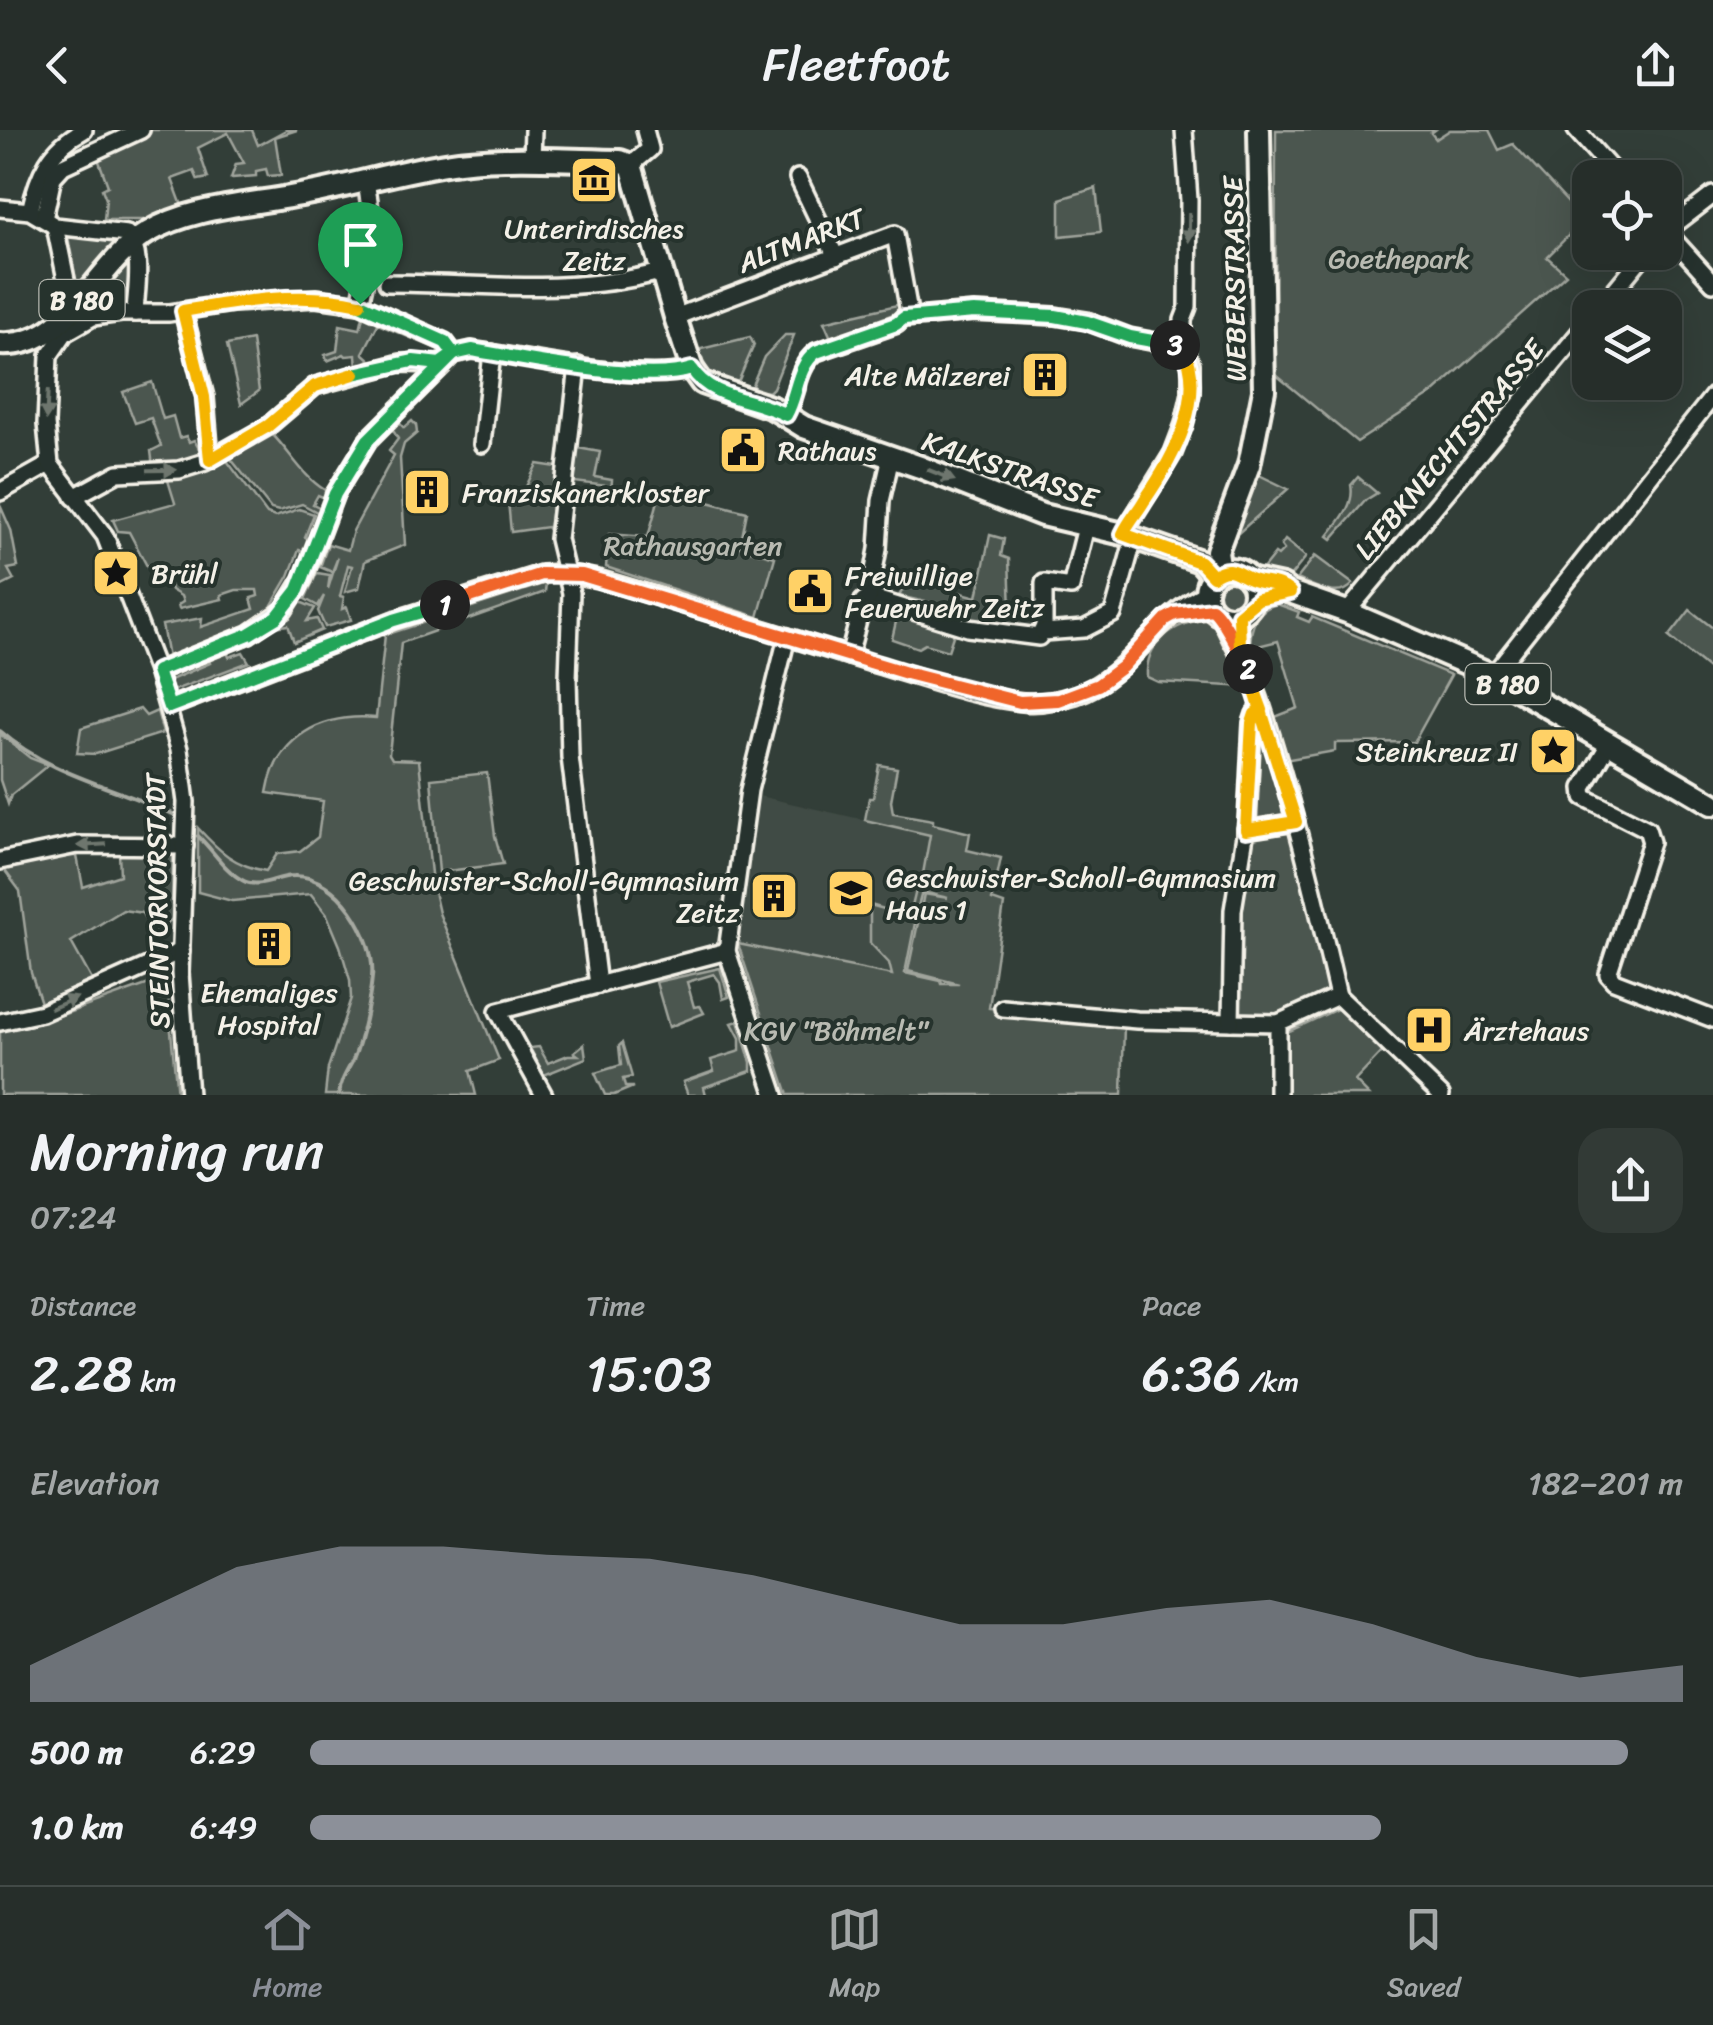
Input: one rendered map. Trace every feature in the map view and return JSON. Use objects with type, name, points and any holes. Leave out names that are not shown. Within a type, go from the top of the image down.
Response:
[{"type":"main road","name":"WEBERSTRASSE","points":[[1227,592],[1217,556],[1249,465],[1264,390],[1259,130]]},
{"type":"main road","name":"B 180","points":[[10,344],[52,329],[134,242],[161,227],[208,211],[458,162],[526,159],[631,164]]},
{"type":"main road","points":[[631,164],[660,272],[693,372],[712,388],[786,415]]},
{"type":"main road","name":"KALKSTRASSE","points":[[786,415],[804,428],[1042,515],[1129,536],[1200,562],[1227,592]]},
{"type":"main road","name":"B 180","points":[[1227,592],[1290,592],[1347,612],[1492,675],[1713,804]]},
{"type":"street","points":[[78,305],[69,294],[43,219],[41,170],[52,152],[84,130]]},
{"type":"street","points":[[43,219],[53,178],[63,166],[141,130]]},
{"type":"street","points":[[526,159],[533,130]]},
{"type":"street","points":[[631,164],[650,149],[645,130]]},
{"type":"street","points":[[1042,632],[1084,629],[1113,614],[1129,536],[1184,424],[1191,393],[1191,364],[1183,347],[1183,320],[1188,307],[1190,200],[1184,130]]},
{"type":"street","points":[[1576,130],[1603,160]]},
{"type":"street","points":[[360,304],[369,226],[365,178]]},
{"type":"street","points":[[798,178],[836,257]]},
{"type":"street","points":[[1682,218],[1713,195]]},
{"type":"street","points":[[0,208],[121,231],[134,242],[137,255],[135,312]]},
{"type":"street","name":"ALTMARKT","points":[[675,317],[895,234],[910,305],[904,318]]},
{"type":"street","points":[[1682,249],[1713,283]]},
{"type":"street","points":[[1615,290],[1631,270]]},
{"type":"street","points":[[387,283],[598,286],[660,272]]},
{"type":"street","points":[[447,359],[445,342],[360,304],[339,299],[135,312],[83,321],[64,333],[49,356],[46,424],[50,464],[105,536],[169,707],[394,620],[542,574],[566,573],[598,579],[848,656],[1020,702],[1049,702],[1098,685],[1115,674],[1158,626],[1187,602],[1227,592],[1232,644],[1240,650],[1260,703],[1296,822],[1338,996],[1441,1095]]},
{"type":"street","points":[[183,311],[204,397],[210,460]]},
{"type":"street","points":[[786,415],[794,402],[806,360],[816,352],[904,318],[974,312],[1055,316],[1183,347]]},
{"type":"street","name":"LIEBKNECHTSTRASSE","points":[[1347,612],[1572,342]]},
{"type":"street","points":[[10,344],[49,356]]},
{"type":"street","points":[[74,497],[118,473],[179,470],[210,460],[268,426],[315,386],[413,361],[447,359],[472,350],[635,372],[693,372]]},
{"type":"street","points":[[482,444],[492,354]]},
{"type":"street","points":[[157,671],[249,634],[284,610],[303,579],[326,515],[359,454],[378,428],[447,359]]},
{"type":"street","points":[[578,366],[558,539],[571,593],[570,757],[598,985]]},
{"type":"street","points":[[1492,675],[1713,396]]},
{"type":"street","points":[[869,598],[881,501],[891,457]]},
{"type":"street","points":[[0,492],[50,464]]},
{"type":"street","points":[[848,656],[863,601],[869,598],[968,628],[1039,637],[1044,584],[1071,587],[1086,527]]},
{"type":"street","points":[[775,1095],[727,951],[748,790],[787,636]]},
{"type":"street","points":[[1231,1022],[1232,910],[1246,830],[1252,723],[1260,703]]},
{"type":"street","name":"STEINTORVORSTADT","points":[[169,707],[184,778],[186,810],[181,952],[188,1095]]},
{"type":"street","points":[[1609,744],[1583,788],[1584,797],[1647,829],[1651,842],[1609,969],[1610,977],[1713,1019]]},
{"type":"street","points":[[1246,830],[1296,822]]},
{"type":"street","points":[[0,861],[77,845],[185,843]]},
{"type":"street","points":[[544,1095],[498,1011],[727,951]]},
{"type":"street","points":[[0,1022],[42,1013],[181,952]]},
{"type":"street","points":[[1004,1008],[1136,1020],[1278,1023],[1338,996]]},
{"type":"street","points":[[1278,1023],[1278,1095]]},
{"type":"shaded area","name":"Geschwister-Scholl-Gymnasium Haus 1","points":[[759,796],[931,835],[921,886],[1004,904],[989,997],[738,944]]},
{"type":"green space","points":[[146,130],[252,130],[258,145],[286,130],[297,130],[275,137],[281,175],[268,176],[266,169],[256,171],[256,176],[231,178],[236,164],[244,163],[228,133],[198,148],[208,178],[198,180],[194,171],[172,179],[184,211],[153,220],[104,220],[106,199],[102,189],[108,186],[96,153]]},
{"type":"green space","name":"Goethepark","points":[[1276,130],[1435,130],[1431,133],[1436,139],[1450,130],[1489,130],[1499,150],[1513,144],[1572,207],[1572,232],[1547,257],[1566,274],[1433,393],[1357,442],[1275,374]]},
{"type":"green space","points":[[1096,188],[1101,232],[1060,236],[1060,199]]},
{"type":"green space","points":[[68,237],[113,238],[116,243],[78,290]]},
{"type":"green space","points":[[129,264],[129,307],[90,312],[88,309]]},
{"type":"green space","points":[[901,304],[896,313],[831,338],[824,322]]},
{"type":"green space","points":[[364,312],[436,346],[440,349],[439,355],[437,349],[378,324],[363,353],[372,361],[357,368],[356,355],[344,354],[327,361],[325,355],[337,351],[340,325],[360,329]]},
{"type":"green space","points":[[785,335],[794,335],[773,388],[769,392],[756,390],[752,385],[764,357]]},
{"type":"green space","points":[[750,337],[754,345],[738,382],[714,376],[699,354],[701,349]]},
{"type":"green space","points":[[252,340],[259,391],[241,404],[227,345]]},
{"type":"green space","points":[[152,382],[163,419],[173,416],[179,438],[194,440],[203,456],[153,467],[151,451],[161,446],[151,418],[135,423],[123,392]]},
{"type":"green space","points":[[396,419],[404,428],[412,421],[417,433],[404,444],[400,458],[405,545],[365,561],[359,588],[345,592],[352,566],[348,565],[340,596],[344,597],[342,609],[347,607],[351,620],[325,627],[318,611],[324,596],[318,606],[305,599],[317,573],[330,575],[328,589],[338,557],[332,572],[320,567],[328,544],[348,550],[353,531],[394,455],[389,451],[398,439],[390,425]]},
{"type":"green space","points":[[272,434],[325,490],[325,498],[318,495],[313,504],[321,508],[319,513],[302,504],[279,511],[271,509],[231,459]]},
{"type":"green space","points":[[578,448],[600,452],[595,477],[612,480],[611,491],[608,493],[608,486],[574,482]]},
{"type":"green space","points":[[225,458],[267,514],[275,517],[299,509],[314,514],[305,537],[313,541],[308,552],[299,550],[272,605],[279,610],[197,651],[168,658],[162,625],[202,618],[201,627],[254,609],[251,598],[258,596],[257,590],[236,590],[221,595],[222,599],[179,609],[181,596],[171,590],[163,562],[147,566],[129,532],[118,531],[113,520],[175,503],[167,477]]},
{"type":"green space","points":[[537,464],[557,467],[549,530],[547,527],[511,532],[508,501],[520,499]]},
{"type":"green space","points":[[1255,473],[1288,489],[1235,536],[1235,525]]},
{"type":"green space","points":[[1358,477],[1377,493],[1332,539],[1328,536],[1345,512],[1351,499],[1351,485]]},
{"type":"green space","name":"Rathausgarten","points":[[661,490],[747,512],[740,547],[775,557],[758,617],[606,567],[609,534],[648,537]]},
{"type":"green space","points":[[0,505],[11,530],[18,567],[8,569],[14,580],[0,587]]},
{"type":"green space","points":[[990,535],[1004,539],[1001,556],[1009,559],[1011,610],[996,611],[993,627],[950,618],[952,608],[899,596],[909,579],[977,597]]},
{"type":"green space","points":[[1285,540],[1306,557],[1289,578],[1263,569],[1275,554],[1278,556],[1284,550],[1281,546]]},
{"type":"green space","points":[[1315,556],[1353,584],[1334,592],[1297,579]]},
{"type":"green space","points":[[1230,576],[1241,581],[1246,592],[1241,603],[1230,608],[1219,603],[1214,592],[1219,581]]},
{"type":"green space","points":[[546,583],[545,592],[401,643],[389,754],[392,759],[419,760],[432,883],[439,913],[499,1060],[470,1071],[476,1095],[325,1095],[328,1068],[351,998],[350,980],[327,915],[311,894],[232,901],[198,892],[198,828],[228,856],[255,869],[266,871],[277,854],[300,851],[318,837],[323,801],[267,793],[272,773],[291,743],[305,732],[338,720],[376,718],[385,635]]},
{"type":"green space","points":[[300,602],[315,608],[307,621],[317,619],[322,630],[294,642],[288,625],[280,626]]},
{"type":"green space","points":[[1277,604],[1299,612],[1297,617],[1309,622],[1312,617],[1451,675],[1414,742],[1335,743],[1335,751],[1284,760],[1270,719],[1298,708],[1278,641],[1250,648],[1255,620]]},
{"type":"green space","points":[[1690,610],[1713,628],[1713,661],[1707,668],[1669,637]]},
{"type":"green space","points":[[898,613],[955,630],[948,651],[925,644],[918,648],[892,639]]},
{"type":"green space","points":[[1208,619],[1247,687],[1158,682],[1147,677],[1151,653],[1165,636],[1185,624]]},
{"type":"green space","points":[[225,647],[229,657],[243,652],[249,662],[172,691],[168,681],[210,663],[207,654]]},
{"type":"green space","points":[[140,709],[146,716],[157,711],[163,733],[96,754],[77,753],[81,728]]},
{"type":"green space","points":[[1259,719],[1288,819],[1250,825]]},
{"type":"green space","points":[[0,734],[30,758],[48,765],[11,795],[8,804],[0,780]]},
{"type":"green space","name":"KGV \"Böhmelt\"","points":[[879,765],[897,768],[891,801],[893,813],[933,820],[933,824],[970,833],[967,850],[1001,858],[992,900],[1004,904],[989,1008],[1124,1025],[1122,1095],[788,1095],[738,944],[892,975],[889,963],[870,943],[870,905],[916,918],[905,973],[942,984],[959,984],[908,971],[924,894],[948,898],[922,892],[917,910],[905,908],[912,907],[917,886],[921,885],[930,835],[865,820]]},
{"type":"green space","points":[[487,773],[495,836],[503,864],[439,872],[431,779]]},
{"type":"green space","points":[[1291,827],[1331,992],[1283,1017],[1239,1016],[1239,911],[1247,833]]},
{"type":"green space","points":[[119,852],[173,856],[172,919],[155,934],[142,913],[123,910],[71,942],[92,980],[41,1003],[31,973],[20,891],[3,868],[35,856],[77,856],[83,887],[120,875]]},
{"type":"green space","points":[[720,968],[729,997],[723,999],[714,974],[687,982],[694,1007],[700,1006],[704,1013],[669,1027],[656,982]]},
{"type":"green space","points":[[166,978],[177,1095],[0,1095],[0,1031],[42,1022]]},
{"type":"green space","points":[[1339,1008],[1385,1049],[1355,1081],[1369,1095],[1284,1095],[1285,1033]]},
{"type":"green space","points":[[738,1021],[751,1071],[704,1087],[706,1095],[688,1095],[683,1082],[714,1071],[711,1060],[740,1051],[740,1038],[732,1023]]},
{"type":"green space","points":[[622,1043],[632,1077],[623,1079],[625,1087],[633,1087],[605,1095],[595,1073],[621,1065]]},
{"type":"green space","points":[[584,1044],[586,1058],[544,1075],[530,1048],[539,1047],[548,1063],[578,1055],[574,1052]]},
{"type":"waterway","points":[[0,731],[63,770],[177,816]]},
{"type":"waterway","points":[[198,836],[230,871],[248,883],[294,876],[310,878],[325,886],[339,897],[361,927],[372,961],[371,986],[359,1041],[339,1095]]},
{"type":"place","name":"Unterirdisches Zeitz","points":[[594,180]]},
{"type":"place","name":"Alte Mälzerei","points":[[1045,375]]},
{"type":"place","name":"Rathaus","points":[[743,450]]},
{"type":"place","name":"Franziskanerkloster","points":[[427,492]]},
{"type":"place","name":"Brühl","points":[[116,573]]},
{"type":"place","name":"Freiwillige Feuerwehr Zeitz","points":[[810,591]]},
{"type":"place","name":"Steinkreuz II","points":[[1553,751]]},
{"type":"place","name":"Geschwister-Scholl-Gymnasium Haus 1","points":[[851,893]]},
{"type":"place","name":"Geschwister-Scholl-Gymnasium Zeitz","points":[[774,896]]},
{"type":"place","name":"Ehemaliges Hospital","points":[[269,944]]},
{"type":"place","name":"Ärztehaus","points":[[1429,1030]]},
{"type":"route","points":[[360,304],[316,298],[234,303],[183,311],[204,397],[210,460],[268,426],[315,386],[400,363],[440,364],[454,354],[462,351],[602,370],[670,373],[692,369],[702,383],[712,388],[786,415],[794,402],[806,360],[816,352],[904,318],[974,312],[1055,316],[1183,347],[1191,364],[1191,393],[1184,424],[1173,453],[1123,534],[1200,562],[1213,576],[1234,570],[1290,592],[1258,599],[1239,615],[1240,650],[1262,710],[1255,714],[1252,723],[1246,830],[1296,822],[1258,696],[1248,671],[1240,650],[1232,644],[1220,614],[1212,609],[1166,619],[1122,667],[1098,685],[1049,702],[1020,702],[910,674],[598,579],[547,573],[394,620],[169,707],[157,671],[249,634],[284,610],[303,579],[335,494],[368,440],[454,354],[445,342],[360,304]]}]
